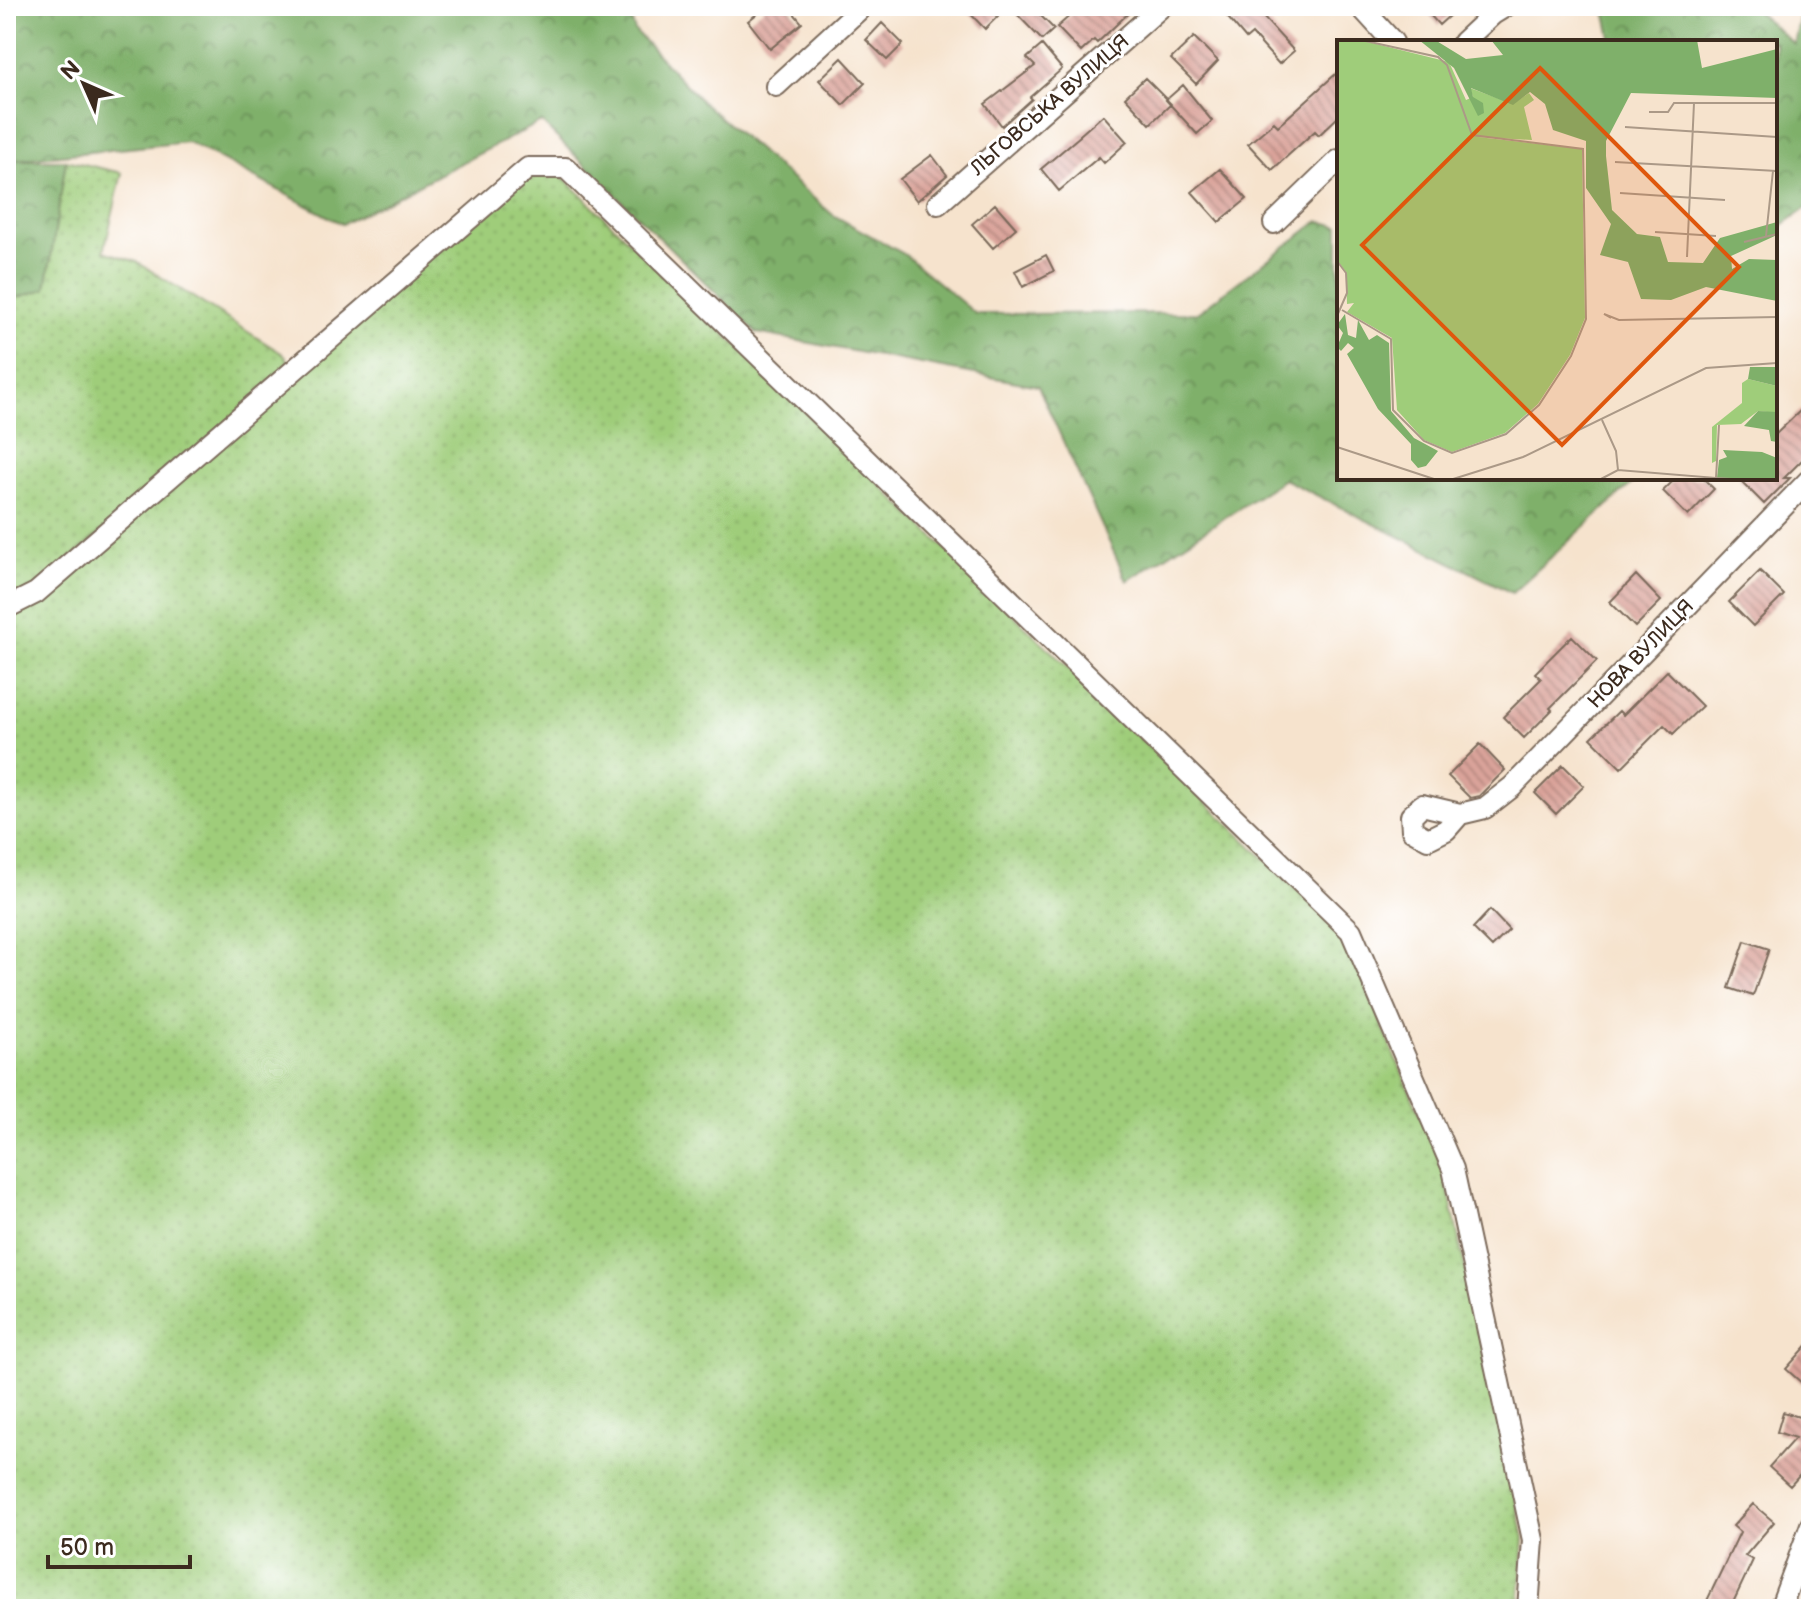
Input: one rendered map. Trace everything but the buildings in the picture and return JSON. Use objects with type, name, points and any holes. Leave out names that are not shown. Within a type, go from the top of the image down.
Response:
[{"type":"street","points":[[776,86],[863,6]]},
{"type":"street","name":"ЛЬГОВСЬКА ВУЛИЦЯ","points":[[938,204],[1162,6]]},
{"type":"street","points":[[1360,6],[1391,40]]},
{"type":"street","points":[[1465,40],[1506,6]]},
{"type":"street","points":[[1274,223],[1337,162]]},
{"type":"street","points":[[6,608],[36,593],[528,168],[566,168],[1351,931],[1453,1169],[1533,1540],[1528,1609]]},
{"type":"street","name":"НОВА ВУЛИЦЯ","points":[[1460,814],[1485,808],[1512,787],[1811,478]]},
{"type":"street","points":[[1780,1609],[1811,1525]]},
{"type":"green space","points":[[6,6],[627,6],[635,31],[701,101],[833,215],[904,254],[976,314],[1197,313],[1319,221],[1337,226],[1337,480],[1636,480],[1512,593],[1284,479],[1127,581],[1038,386],[757,333],[541,122],[342,224],[188,142],[12,160],[66,160],[46,289],[6,301]]},
{"type":"green space","points":[[1604,6],[1750,6],[1794,44],[1802,6],[1811,6],[1811,205],[1777,229],[1777,40],[1612,40]]},
{"type":"green space","points":[[66,160],[122,173],[104,251],[137,262],[283,354],[293,366],[31,592],[6,603],[6,301],[46,288]]},
{"type":"green space","points":[[528,174],[560,174],[1344,936],[1444,1171],[1524,1538],[1519,1609],[6,1609],[6,612]]}]
